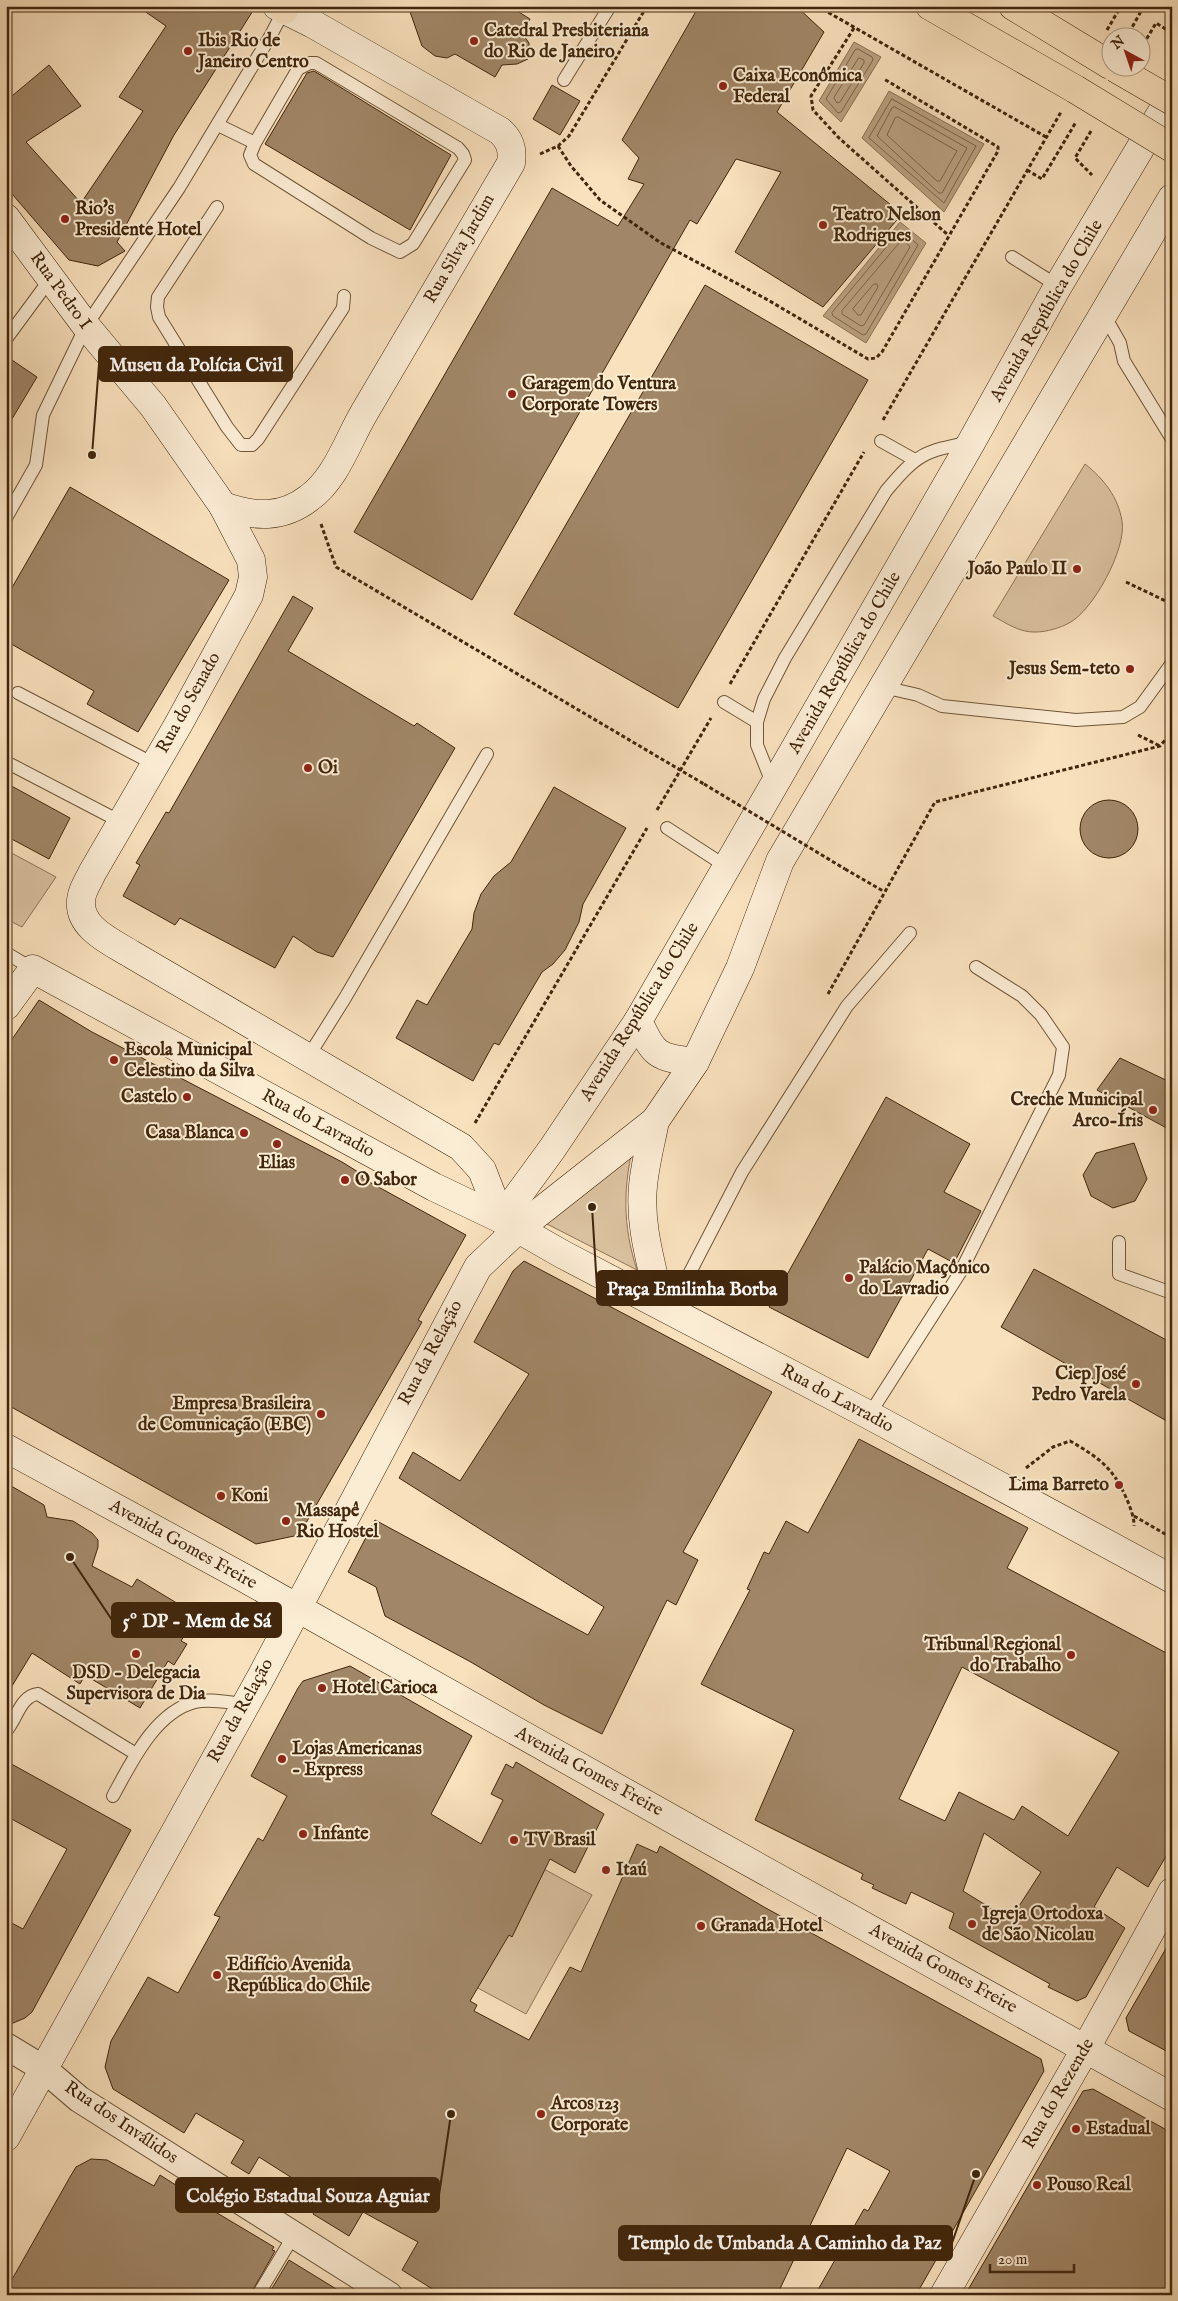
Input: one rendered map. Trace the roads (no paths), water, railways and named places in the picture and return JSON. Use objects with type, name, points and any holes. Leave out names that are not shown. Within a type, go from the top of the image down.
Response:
[{"type":"main road","points":[[930,6],[1075,88],[1172,148]]},
{"type":"main road","points":[[1013,6],[1100,60]]},
{"type":"main road","points":[[1132,78],[1172,101]]},
{"type":"street","name":"Rua Silva Jardim","points":[[223,506],[242,513],[270,515],[285,512],[311,497],[328,480],[353,432],[511,163],[512,155],[507,137],[500,131],[280,7]]},
{"type":"street","name":"Avenida República do Chile","points":[[510,1224],[552,1149],[638,1021],[972,442],[1058,286],[1172,95]]},
{"type":"street","points":[[308,1057],[461,1147],[482,1170],[510,1224],[655,1121],[695,1062],[740,968],[780,861],[1172,198]]},
{"type":"street","name":"Rua Pedro I","points":[[6,218],[86,326],[154,406],[223,506]]},
{"type":"street","name":"Rua do Senado","points":[[223,506],[251,560],[253,577],[249,595],[92,873],[82,895],[83,915],[95,932],[308,1057]]},
{"type":"street","points":[[6,1006],[33,969]]},
{"type":"street","name":"Rua do Lavradio","points":[[33,969],[425,1182],[510,1224],[1172,1579]]},
{"type":"street","points":[[638,1021],[652,1050],[673,1060],[695,1062]]},
{"type":"street","points":[[655,1121],[643,1185],[643,1210],[645,1237],[665,1308]]},
{"type":"street","name":"Rua da Relação","points":[[6,2137],[245,1704],[478,1266],[510,1224]]},
{"type":"street","name":"Avenida Gomes Freire","points":[[6,1448],[1172,2097]]},
{"type":"street","name":"Rua do Rezende","points":[[944,2295],[1086,2048],[1172,1892]]},
{"type":"street","name":"Rua dos Inválidos","points":[[6,2046],[44,2069],[79,2099],[388,2295]]},
{"type":"lane","points":[[564,80],[610,6]]},
{"type":"lane","name":"Rua Silva Jardim","points":[[6,518],[36,465],[42,415],[86,326],[179,188],[218,125],[271,35],[280,7]]},
{"type":"lane","points":[[310,62],[316,63],[458,148],[465,160],[413,244],[400,252],[371,238],[254,164],[250,155],[255,143],[298,69],[310,62]]},
{"type":"lane","points":[[218,125],[255,143]]},
{"type":"lane","points":[[217,207],[158,297],[157,307],[159,317],[227,427],[241,445],[252,445],[258,439],[343,308],[344,296]]},
{"type":"lane","points":[[1012,257],[1058,286]]},
{"type":"lane","points":[[6,339],[51,278]]},
{"type":"lane","points":[[1103,313],[1120,343],[1124,361],[1172,439]]},
{"type":"lane","points":[[774,787],[757,745],[757,722],[768,691],[804,625],[886,490],[914,460],[929,451],[972,442]]},
{"type":"lane","points":[[875,443],[914,460]]},
{"type":"lane","points":[[883,687],[918,695],[942,706],[1076,720],[1123,717],[1140,707],[1172,663]]},
{"type":"lane","points":[[18,693],[154,764]]},
{"type":"lane","points":[[722,701],[757,722]]},
{"type":"lane","points":[[308,1057],[345,998],[487,754]]},
{"type":"lane","points":[[6,762],[121,822]]},
{"type":"lane","points":[[667,828],[727,867]]},
{"type":"lane","points":[[665,1308],[742,1172],[846,1006],[910,933]]},
{"type":"lane","name":"Rua do Lavradio","points":[[6,953],[33,969]]},
{"type":"lane","points":[[868,1415],[961,1271],[1059,1075],[1063,1047],[1041,1015],[1022,996],[976,967]]},
{"type":"lane","points":[[1119,1242],[1120,1274],[1172,1293]]},
{"type":"lane","points":[[6,1731],[25,1700],[32,1694],[38,1694],[136,1754]]},
{"type":"lane","points":[[113,1796],[136,1754],[153,1730],[168,1717],[194,1702],[245,1704]]},
{"type":"lane","points":[[258,2295],[294,2235]]},
{"type":"water","points":[[854,42],[881,57],[841,122],[819,101]]},
{"type":"water","points":[[889,91],[984,144],[944,212],[862,138]]},
{"type":"water","points":[[900,222],[926,243],[866,343],[823,316]]},
{"type":"place","name":"Catedral Presbiteriana do Rio de Janeiro","points":[[474,41]]},
{"type":"place","name":"Ibis Rio de Janeiro Centro","points":[[188,51]]},
{"type":"place","name":"Caixa Econômica Federal","points":[[723,86]]},
{"type":"place","name":"Rio's Presidente Hotel","points":[[65,219]]},
{"type":"place","name":"Teatro Nelson Rodrigues","points":[[823,225]]},
{"type":"place","name":"Garagem do Ventura Corporate Towers","points":[[512,394]]},
{"type":"place","name":"Museu da Polícia Civil","points":[[92,455]]},
{"type":"place","name":"João Paulo II","points":[[1077,569]]},
{"type":"place","name":"Jesus Sem-teto","points":[[1130,669]]},
{"type":"place","name":"Oi","points":[[308,768]]},
{"type":"place","name":"Escola Municipal Celestino da Silva","points":[[114,1060]]},
{"type":"place","name":"Castelo","points":[[187,1097]]},
{"type":"place","name":"Creche Municipal Arco-Íris","points":[[1153,1110]]},
{"type":"place","name":"Casa Blanca","points":[[244,1133]]},
{"type":"place","name":"Elias","points":[[277,1144]]},
{"type":"place","name":"O Sabor","points":[[345,1180]]},
{"type":"place","name":"Praça Emilinha Borba","points":[[592,1207]]},
{"type":"place","name":"Palácio Maçônico do Lavradio","points":[[849,1278]]},
{"type":"place","name":"Ciep José Pedro Varela","points":[[1136,1384]]},
{"type":"place","name":"Empresa Brasileira de Comunicação (EBC)","points":[[321,1414]]},
{"type":"place","name":"Lima Barreto","points":[[1119,1485]]},
{"type":"place","name":"Koni","points":[[221,1496]]},
{"type":"place","name":"Massapê Rio Hostel","points":[[286,1521]]},
{"type":"place","name":"5º DP - Mem de Sá","points":[[70,1557]]},
{"type":"place","name":"DSD - Delegacia Supervisora de Dia","points":[[136,1654]]},
{"type":"place","name":"Tribunal Regional do Trabalho","points":[[1071,1655]]},
{"type":"place","name":"Hotel Carioca","points":[[322,1688]]},
{"type":"place","name":"Lojas Americanas - Express","points":[[282,1759]]},
{"type":"place","name":"Infante","points":[[303,1834]]},
{"type":"place","name":"TV Brasil","points":[[514,1840]]},
{"type":"place","name":"Itaú","points":[[606,1870]]},
{"type":"place","name":"Igreja Ortodoxa de São Nicolau","points":[[972,1924]]},
{"type":"place","name":"Granada Hotel","points":[[701,1926]]},
{"type":"place","name":"Edifício Avenida República do Chile","points":[[217,1975]]},
{"type":"place","name":"Colégio Estadual Souza Aguiar","points":[[451,2114]]},
{"type":"place","name":"Arcos 123 Corporate","points":[[541,2114]]},
{"type":"place","name":"Estadual","points":[[1076,2129]]},
{"type":"place","name":"Templo de Umbanda A Caminho da Paz","points":[[976,2174]]},
{"type":"place","name":"Pouso Real","points":[[1037,2185]]}]
